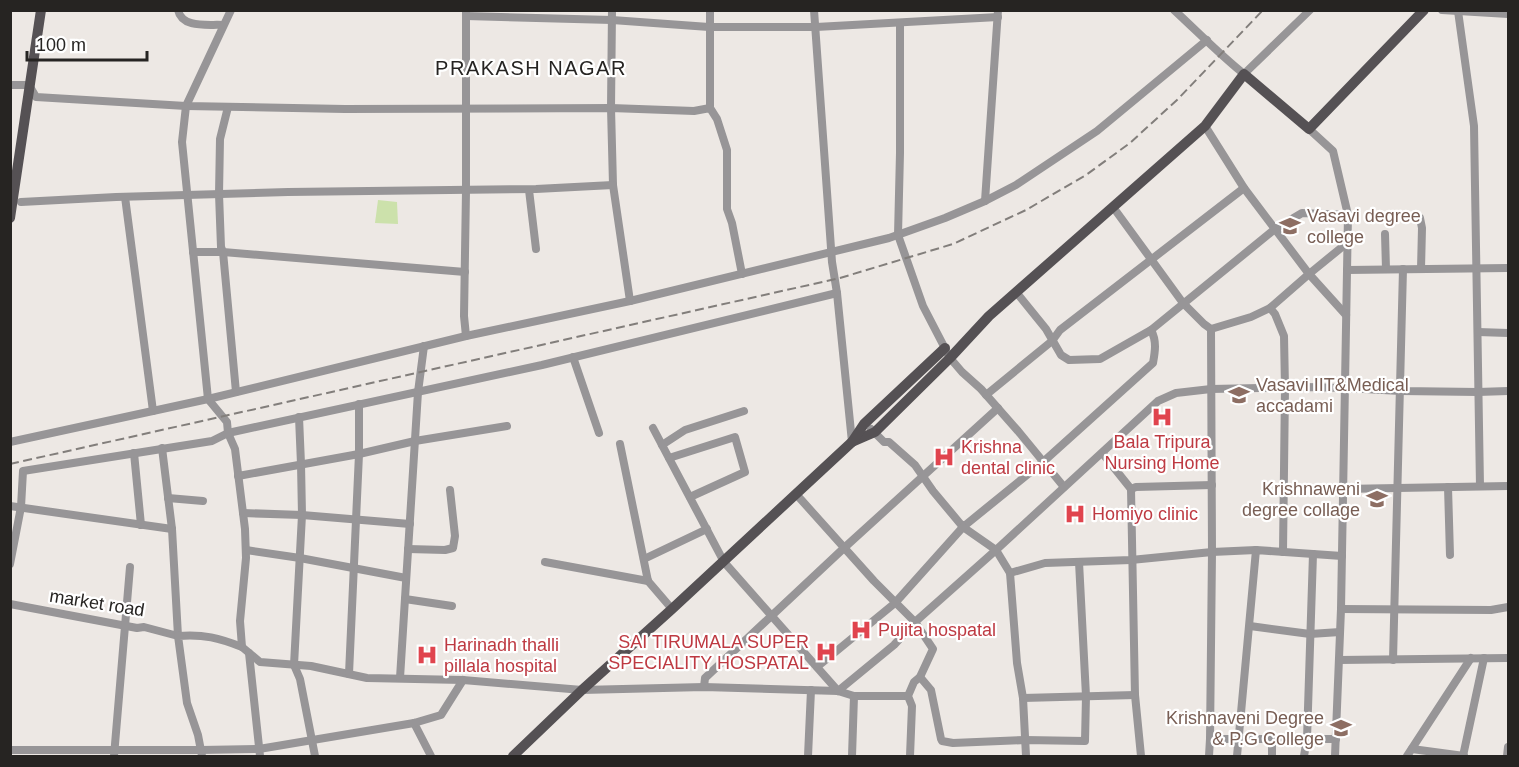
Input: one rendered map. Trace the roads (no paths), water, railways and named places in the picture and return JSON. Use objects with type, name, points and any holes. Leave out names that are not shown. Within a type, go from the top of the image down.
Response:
[{"type":"main road","points":[[10,218],[41,10]]},
{"type":"main road","points":[[513,756],[852,442],[864,424],[1205,126],[1244,74],[1309,129],[1424,10]]},
{"type":"main road","points":[[852,442],[875,432],[947,353]]},
{"type":"street","points":[[178,10],[180,16],[188,23],[223,25]]},
{"type":"street","points":[[231,10],[186,106],[182,142],[208,399],[227,422],[228,433],[235,449],[246,550],[240,621],[260,752]]},
{"type":"street","points":[[710,10],[710,108],[717,119],[727,150],[727,210],[732,223],[742,274]]},
{"type":"street","points":[[814,10],[831,253],[852,442]]},
{"type":"street","points":[[1174,10],[1244,74],[1310,10]]},
{"type":"street","points":[[1442,10],[1509,14]]},
{"type":"street","points":[[1458,11],[1474,126],[1480,486]]},
{"type":"street","points":[[466,336],[464,316],[466,13],[612,15],[709,27],[816,27],[900,23],[998,14],[985,201]]},
{"type":"street","points":[[612,15],[613,185],[630,301]]},
{"type":"street","points":[[900,23],[898,235],[923,306],[947,353],[998,408],[1064,487]]},
{"type":"street","points":[[10,442],[208,399],[466,336],[630,301],[898,235],[945,218],[1016,185],[1097,131],[1207,40]]},
{"type":"street","points":[[10,85],[28,91],[36,97],[186,106],[345,109],[611,108],[694,111],[710,108]]},
{"type":"street","points":[[228,107],[220,139],[219,194],[221,247],[236,392]]},
{"type":"street","points":[[1205,126],[1244,188],[1309,274],[1346,315]]},
{"type":"street","points":[[1309,129],[1332,151],[1348,215],[1341,609],[1335,756]]},
{"type":"street","points":[[21,202],[288,192],[529,190],[613,185]]},
{"type":"street","points":[[986,395],[1052,341],[1060,330],[1244,188]]},
{"type":"street","points":[[529,190],[536,249]]},
{"type":"street","points":[[125,197],[153,411]]},
{"type":"street","points":[[1113,207],[1183,303],[1211,329]]},
{"type":"street","points":[[1016,292],[1046,329],[1061,355],[1069,360],[1100,359],[1151,330],[1275,229],[1302,213],[1348,215]]},
{"type":"street","points":[[1420,218],[1422,228],[1421,269]]},
{"type":"street","points":[[1385,234],[1386,269]]},
{"type":"street","points":[[1211,329],[1251,317],[1270,308],[1347,243]]},
{"type":"street","points":[[193,252],[223,252],[465,272]]},
{"type":"street","points":[[1347,270],[1509,268]]},
{"type":"street","points":[[1393,660],[1403,269]]},
{"type":"street","points":[[10,564],[21,507],[23,471],[212,441],[228,433],[573,357],[837,293]]},
{"type":"street","points":[[1270,308],[1284,336],[1283,552]]},
{"type":"street","points":[[1209,756],[1212,552],[1211,329]]},
{"type":"street","points":[[817,667],[895,603],[963,527],[1043,462],[1153,363],[1156,350],[1155,336],[1151,330]]},
{"type":"street","points":[[1478,332],[1509,333]]},
{"type":"street","points":[[400,678],[418,392],[424,346]]},
{"type":"street","points":[[573,357],[599,433]]},
{"type":"street","points":[[653,428],[724,562],[838,691],[894,645],[915,622],[1103,454],[1158,401],[1176,393],[1211,390],[1345,388],[1401,391],[1509,391]]},
{"type":"street","points":[[350,674],[359,405]]},
{"type":"street","points":[[704,687],[705,678],[998,408]]},
{"type":"street","points":[[662,445],[685,430],[744,411]]},
{"type":"street","points":[[299,417],[302,515],[294,664],[300,679],[315,756]]},
{"type":"street","points":[[864,424],[884,442],[889,441],[915,465],[963,527],[996,550],[1010,573],[1017,663],[1023,698],[1026,756]]},
{"type":"street","points":[[238,476],[359,454],[415,441],[507,426]]},
{"type":"street","points":[[669,458],[735,437],[745,472],[690,496]]},
{"type":"street","points":[[620,444],[648,581],[672,609]]},
{"type":"street","points":[[162,448],[172,529],[178,636],[187,703],[198,735],[201,753]]},
{"type":"street","points":[[134,453],[141,525]]},
{"type":"street","points":[[1103,454],[1131,489],[1135,695],[1141,756]]},
{"type":"street","points":[[1131,489],[1212,485]]},
{"type":"street","points":[[1343,489],[1509,486]]},
{"type":"street","points":[[1448,488],[1450,555]]},
{"type":"street","points":[[408,549],[445,550],[453,548],[455,536],[450,490]]},
{"type":"street","points":[[796,494],[915,622],[933,649],[908,696],[912,706],[909,756]]},
{"type":"street","points":[[168,498],[203,501]]},
{"type":"street","points":[[10,506],[172,529]]},
{"type":"street","points":[[243,513],[302,515],[410,524]]},
{"type":"street","points":[[644,559],[707,529]]},
{"type":"street","points":[[246,550],[406,578]]},
{"type":"street","points":[[1010,573],[1044,563],[1131,560],[1212,552],[1256,550],[1342,556]]},
{"type":"street","points":[[1237,756],[1256,550]]},
{"type":"street","points":[[1304,756],[1307,739],[1313,554]]},
{"type":"street","points":[[546,562],[648,581]]},
{"type":"street","points":[[920,677],[932,690],[942,741],[1085,741],[1086,696],[1079,562]]},
{"type":"street","points":[[114,753],[130,567]]},
{"type":"street","points":[[405,599],[452,606]]},
{"type":"street","name":"market road","points":[[10,604],[125,626],[144,627],[178,636],[195,635],[220,638],[246,650],[260,662],[311,666],[367,678],[463,680],[582,690],[704,687],[838,691],[854,696],[908,696]]},
{"type":"street","points":[[1341,609],[1491,610],[1509,608]]},
{"type":"street","points":[[1250,626],[1310,634],[1340,632]]},
{"type":"street","points":[[1471,658],[1409,753],[1463,756],[1484,658]]},
{"type":"street","points":[[1339,660],[1509,658]]},
{"type":"street","points":[[10,750],[114,753],[260,752],[312,740],[414,723],[441,715],[463,680]]},
{"type":"street","points":[[808,756],[812,690]]},
{"type":"street","points":[[1023,698],[1135,695]]},
{"type":"street","points":[[852,756],[854,696]]},
{"type":"street","points":[[414,723],[430,756]]},
{"type":"street","points":[[1272,738],[1272,756]]},
{"type":"street","points":[[1210,739],[1336,739]]},
{"type":"street","points":[[1507,756],[1509,747]]},
{"type":"railway","points":[[10,464],[840,278],[953,244],[1026,210],[1086,175],[1130,143],[1178,99],[1263,10]]},
{"type":"place","name":"Vasavi degree college","points":[[1290,226]]},
{"type":"place","name":"Vasavi IIT&Medical accadami","points":[[1239,395]]},
{"type":"place","name":"Bala Tripura Nursing Home","points":[[1162,417]]},
{"type":"place","name":"Krishna dental clinic","points":[[944,457]]},
{"type":"place","name":"Krishnaweni degree collage","points":[[1377,499]]},
{"type":"place","name":"Homiyo clinic","points":[[1075,514]]},
{"type":"place","name":"Pujita hospatal","points":[[861,630]]},
{"type":"place","name":"SAI TIRUMALA SUPER SPECIALITY HOSPATAL","points":[[826,652]]},
{"type":"place","name":"Harinadh thalli pillala hospital","points":[[427,655]]},
{"type":"place","name":"Krishnaveni Degree & P.G College","points":[[1341,728]]},
{"type":"district","name":"PRAKASH NAGAR","points":[[531,68]]}]
